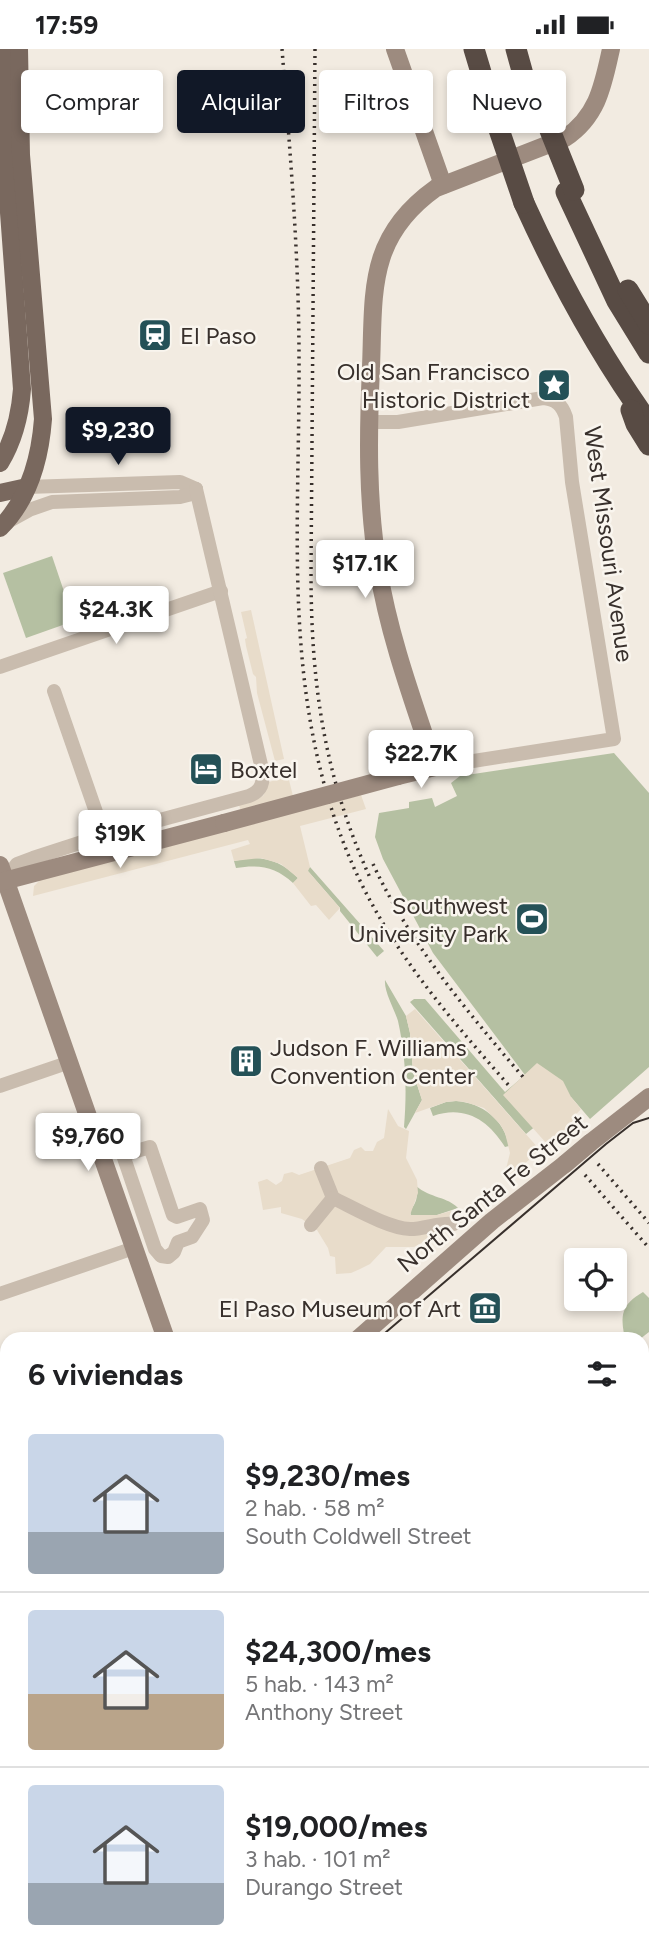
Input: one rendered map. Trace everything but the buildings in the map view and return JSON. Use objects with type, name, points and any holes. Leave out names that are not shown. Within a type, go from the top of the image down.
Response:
[{"type":"highway","points":[[474,49],[524,203],[574,307],[649,423]]},
{"type":"highway","points":[[518,49],[548,150],[649,324]]},
{"type":"highway","points":[[570,191],[617,301],[649,353]]},
{"type":"highway","points":[[622,385],[636,424],[649,445]]},
{"type":"main road","points":[[2,49],[16,198],[43,419],[37,460],[27,487],[14,512],[2,526]]},
{"type":"main road","points":[[0,463],[14,435],[22,389],[16,198],[19,49]]},
{"type":"main road","points":[[0,493],[27,487]]},
{"type":"street","points":[[395,49],[443,185]]},
{"type":"street","points":[[2,876],[224,823],[435,767],[393,634],[378,569],[370,497],[369,422],[373,298],[379,264],[391,233],[401,218],[419,201],[443,185],[565,138],[583,124],[594,108],[602,87],[611,49]]},
{"type":"street","name":"West Missouri Avenue","points":[[369,422],[398,422],[543,398],[556,401],[566,417],[572,482],[614,739],[435,767]]},
{"type":"street","points":[[27,487],[180,482],[196,489]]},
{"type":"street","points":[[2,526],[29,510],[52,502],[180,497],[192,494],[196,489]]},
{"type":"street","points":[[2,876],[20,862],[104,835],[249,796],[262,786],[262,769],[196,489]]},
{"type":"street","points":[[0,667],[221,591]]},
{"type":"street","points":[[54,691],[104,835]]},
{"type":"street","points":[[2,876],[164,1332]]},
{"type":"street","points":[[0,1086],[70,1062]]},
{"type":"street","name":"North Santa Fe Street","points":[[365,1332],[492,1221],[649,1097]]},
{"type":"street","points":[[150,1147],[173,1215],[177,1217],[200,1209],[203,1220],[192,1237],[178,1243],[168,1257],[161,1256],[155,1249],[123,1155],[150,1147]]},
{"type":"street","points":[[321,1168],[333,1198],[401,1228],[420,1229],[454,1224]]},
{"type":"street","points":[[311,1225],[333,1198]]},
{"type":"street","points":[[0,1294],[134,1248]]},
{"type":"green space","points":[[52,556],[74,621],[26,638],[3,573]]},
{"type":"green space","name":"Southwest University Park","points":[[614,753],[649,793],[649,1067],[590,1119],[571,1097],[526,1134],[410,1002],[414,999],[425,999],[505,1092],[525,1075],[433,953],[383,859],[375,837],[379,813],[409,808],[409,802],[432,798],[435,807],[457,796],[451,783],[460,776]]},
{"type":"green space","points":[[250,858],[276,862],[298,878],[293,883],[280,873],[267,868],[236,868],[234,861]]},
{"type":"green space","points":[[310,867],[384,951],[377,957],[307,870]]},
{"type":"green space","points":[[385,980],[406,1016],[413,1072],[422,1100],[406,1129],[403,1048]]},
{"type":"green space","points":[[456,1101],[475,1105],[490,1114],[502,1128],[509,1146],[505,1147],[491,1129],[475,1117],[455,1112],[433,1116],[430,1108]]},
{"type":"green space","points":[[416,1186],[458,1208],[437,1215],[411,1216],[410,1211],[417,1193]]},
{"type":"green space","points":[[643,1292],[649,1298],[649,1332],[624,1332],[623,1317],[627,1305]]},
{"type":"shaded area","points":[[251,610],[284,759],[275,761],[257,693],[256,677],[246,646],[247,638],[241,612]]},
{"type":"shaded area","points":[[288,776],[297,812],[361,795],[366,809],[300,826],[310,867],[308,871],[340,908],[329,920],[316,905],[311,906],[293,883],[298,878],[281,864],[261,858],[234,861],[231,850],[250,844],[248,840],[33,896],[34,886],[40,880],[245,825],[239,805],[263,796],[269,782]]},
{"type":"shaded area","points":[[415,1009],[540,1150],[510,1177],[505,1173],[510,1153],[505,1133],[484,1108],[456,1101],[415,1113],[422,1100],[413,1072],[406,1016]]},
{"type":"shaded area","points":[[537,1063],[563,1081],[581,1109],[572,1119],[574,1122],[548,1145],[503,1095]]},
{"type":"shaded area","points":[[388,1109],[398,1126],[409,1131],[406,1158],[417,1180],[418,1193],[410,1215],[437,1215],[451,1211],[450,1224],[414,1247],[386,1247],[370,1264],[351,1273],[336,1274],[335,1257],[330,1256],[317,1230],[302,1219],[281,1213],[281,1207],[263,1210],[258,1182],[267,1179],[276,1185],[282,1181],[284,1174],[292,1172],[299,1175],[350,1158],[354,1150],[361,1147],[365,1151],[373,1151],[377,1142],[384,1138]]},
{"type":"tram line","points":[[386,1332],[606,1144],[633,1123],[649,1118]]},
{"type":"railway","points":[[282,49],[297,281],[299,609],[303,671],[312,732],[327,793],[348,854],[380,918],[441,1006],[511,1088]]},
{"type":"railway","points":[[315,49],[311,572],[314,653],[323,729],[331,767],[355,842],[371,880]]},
{"type":"railway","points":[[373,864],[404,922],[440,975],[523,1077]]},
{"type":"railway","points":[[598,1164],[649,1223]]},
{"type":"railway","points":[[585,1175],[649,1248]]},
{"type":"place","name":"El Paso","points":[[155,335]]},
{"type":"place","name":"Old San Francisco Historic District","points":[[554,385]]},
{"type":"place","name":"Boxtel","points":[[206,769]]},
{"type":"place","name":"Southwest University Park","points":[[532,919]]},
{"type":"place","name":"Judson F. Williams Convention Center","points":[[246,1061]]},
{"type":"place","name":"El Paso Museum of Art","points":[[485,1308]]}]
